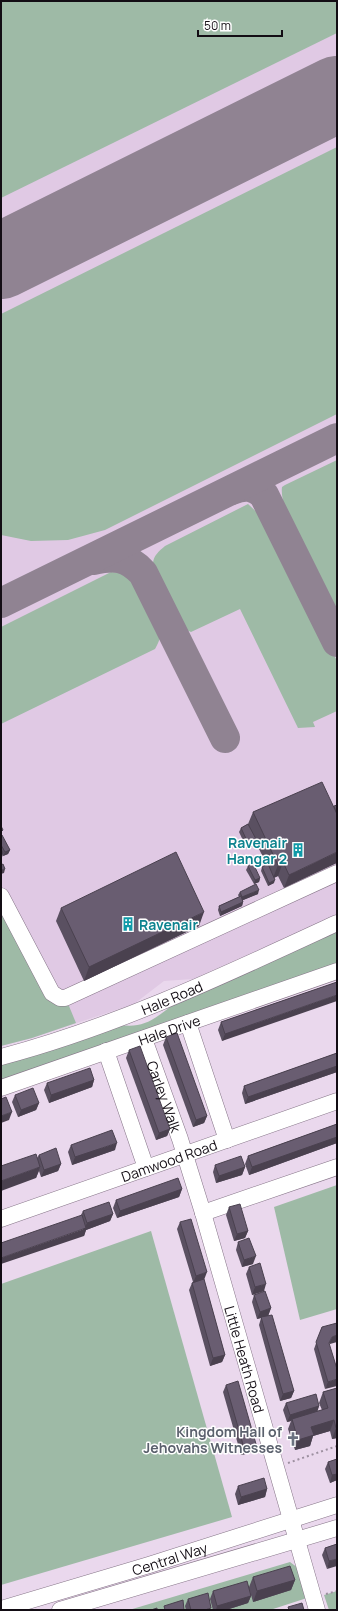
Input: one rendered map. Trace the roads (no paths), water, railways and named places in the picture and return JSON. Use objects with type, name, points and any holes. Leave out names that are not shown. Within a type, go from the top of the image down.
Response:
[{"type":"street","points":[[1,896],[52,993],[60,998],[65,998],[337,873]]},
{"type":"street","name":"Hale Road","points":[[1,1057],[65,1038],[146,1009],[337,923]]},
{"type":"street","name":"Hale Drive","points":[[1,1088],[337,971]]},
{"type":"street","points":[[188,1023],[227,1140]]},
{"type":"street","name":"Carley Walk","points":[[144,1039],[185,1154]]},
{"type":"street","points":[[106,1051],[146,1168]]},
{"type":"street","name":"Damwood Road","points":[[1,1219],[337,1101]]},
{"type":"street","name":"Little Heath Road","points":[[185,1154],[317,1610]]},
{"type":"street","points":[[203,1213],[337,1167]]},
{"type":"street","name":"Central Way","points":[[1,1609],[291,1521],[337,1505]]},
{"type":"street","name":"Central Way","points":[[60,1610],[337,1528]]},
{"type":"place","name":"Ravenair Hangar 2","points":[[298,850]]},
{"type":"place","name":"Ravenair","points":[[128,924]]},
{"type":"place","name":"Kingdom Hall of Jehovahs Witnesses","points":[[293,1439]]}]
